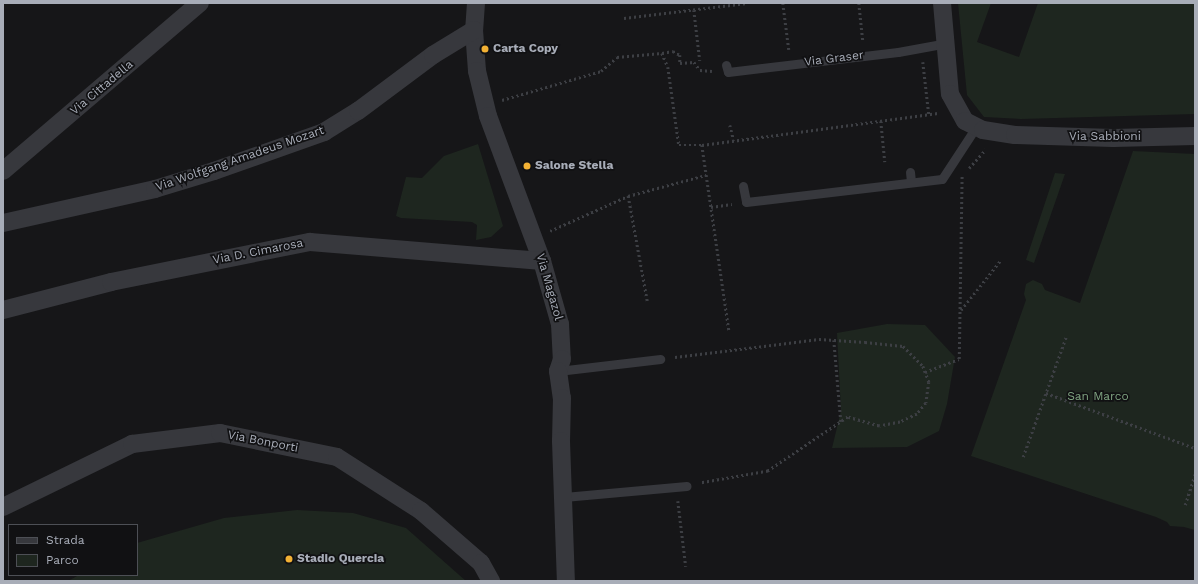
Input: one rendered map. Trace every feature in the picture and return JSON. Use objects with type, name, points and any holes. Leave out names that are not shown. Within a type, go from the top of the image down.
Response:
[{"type":"street","name":"Via Cittadella","points":[[3,171],[200,3]]},
{"type":"street","name":"Via Magazol","points":[[476,3],[474,30],[477,71],[485,105],[542,261],[560,324],[562,359],[558,372],[562,398],[561,441],[566,581]]},
{"type":"street","points":[[942,3],[947,43],[950,94],[965,121],[976,127],[1008,134]]},
{"type":"street","name":"Via Wolfgang Amadeus Mozart","points":[[3,223],[155,189],[214,171],[324,132],[358,112],[433,55],[474,30]]},
{"type":"street","name":"Via Sabbioni","points":[[1008,134],[1113,138],[1195,136]]},
{"type":"street","name":"Via D. Cimarosa","points":[[3,310],[111,282],[310,242],[542,261]]},
{"type":"street","name":"Via Bonporti","points":[[3,507],[132,444],[220,434],[337,457],[421,510],[480,563],[491,581]]},
{"type":"lane","name":"Via Graser","points":[[727,68],[898,47],[921,48],[947,43]]},
{"type":"lane","points":[[743,186],[746,202],[942,179],[976,127]]},
{"type":"lane","points":[[910,172],[911,182]]},
{"type":"lane","points":[[558,372],[660,359]]},
{"type":"lane","points":[[564,497],[687,486]]},
{"type":"path","points":[[624,18],[747,3]]},
{"type":"path","name":"Via Graser","points":[[784,3],[789,50]]},
{"type":"path","name":"Via Graser","points":[[859,3],[863,40]]},
{"type":"path","points":[[694,10],[700,61]]},
{"type":"path","points":[[662,53],[668,67],[679,145],[702,145],[929,115],[921,48]]},
{"type":"path","points":[[485,105],[601,71],[617,57],[673,52],[680,55],[680,63],[694,62],[700,70],[727,68]]},
{"type":"path","points":[[881,121],[885,162]]},
{"type":"path","points":[[730,125],[734,141]]},
{"type":"path","points":[[967,170],[1008,134]]},
{"type":"path","points":[[702,145],[729,330]]},
{"type":"path","points":[[533,238],[628,196],[706,175]]},
{"type":"path","points":[[925,372],[960,359],[962,175]]},
{"type":"path","points":[[628,196],[647,301]]},
{"type":"path","points":[[711,207],[746,202]]},
{"type":"path","points":[[960,310],[1000,261]]},
{"type":"path","points":[[1023,457],[1066,337]]},
{"type":"path","points":[[660,359],[819,339],[834,340],[903,346],[923,366],[929,382],[926,403],[918,414],[900,422],[879,426],[848,417],[768,471],[687,486]]},
{"type":"path","points":[[834,340],[841,422]]},
{"type":"path","points":[[1046,393],[1195,448]]},
{"type":"path","points":[[1185,504],[1195,474]]},
{"type":"path","points":[[677,496],[686,567]]},
{"type":"green space","points":[[958,3],[991,3],[977,42],[1019,57],[1038,3],[1195,3],[1195,114],[1021,119],[984,117],[967,95]]},
{"type":"green space","points":[[478,144],[503,226],[491,237],[476,240],[477,225],[472,222],[401,218],[396,216],[406,177],[422,178],[444,156]]},
{"type":"green space","name":"San Marco","points":[[1133,151],[1195,154],[1195,530],[1184,527],[1170,526],[1167,522],[1156,517],[971,456],[1026,300],[1024,294],[1026,284],[1033,280],[1042,284],[1045,290],[1080,303]]},
{"type":"green space","points":[[1055,173],[1065,174],[1034,263],[1026,260]]},
{"type":"green space","points":[[887,324],[925,325],[955,357],[947,404],[939,431],[907,447],[832,448],[841,411],[837,333]]},
{"type":"green space","name":"Stadio Quercia","points":[[297,510],[353,513],[406,528],[466,581],[68,581],[77,576],[138,576],[138,543],[224,518]]},
{"type":"place","name":"Carta Copy","points":[[485,49]]},
{"type":"place","name":"Salone Stella","points":[[527,166]]},
{"type":"place","name":"Stadio Quercia","points":[[289,559]]}]
